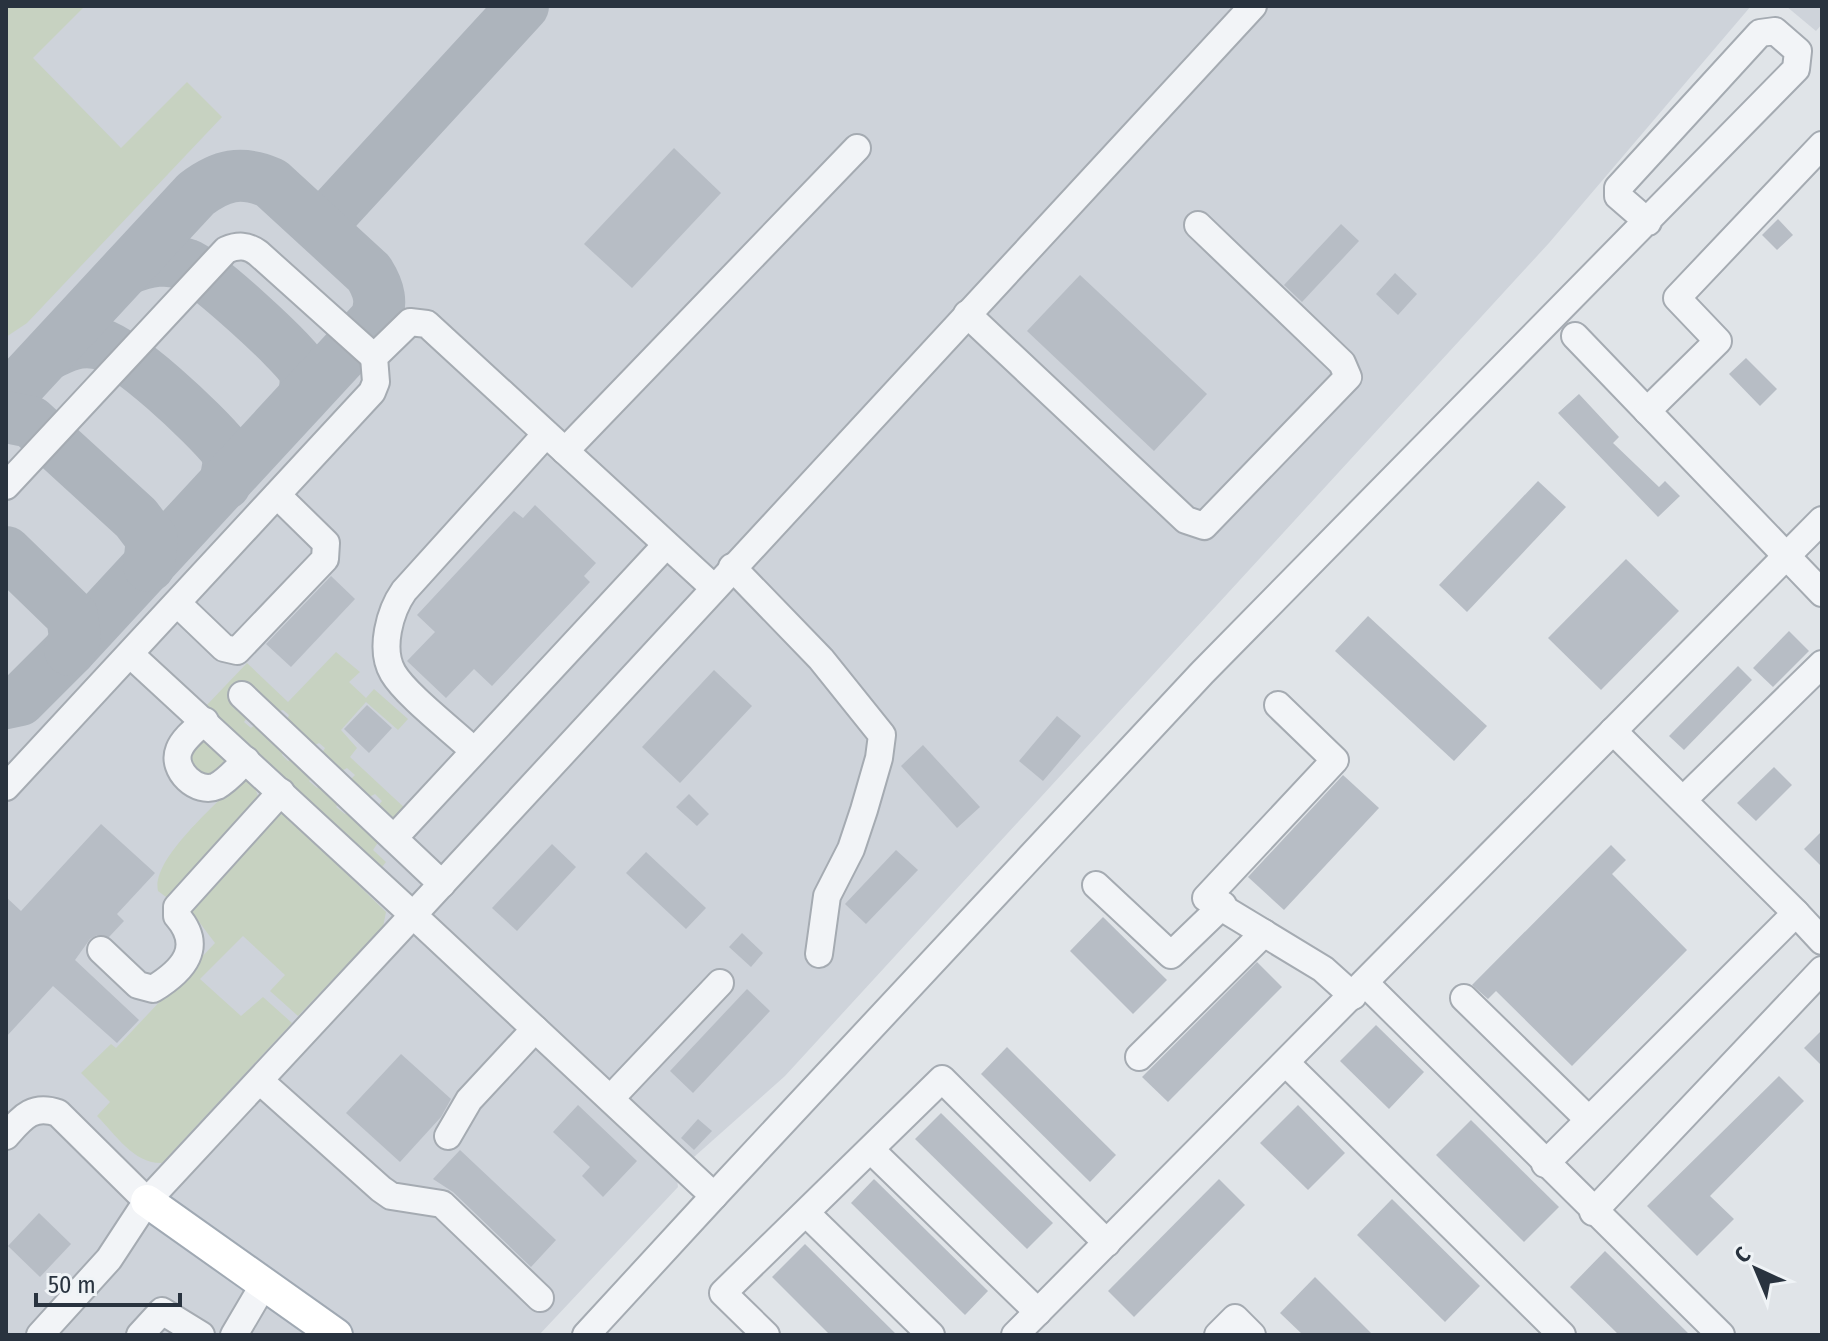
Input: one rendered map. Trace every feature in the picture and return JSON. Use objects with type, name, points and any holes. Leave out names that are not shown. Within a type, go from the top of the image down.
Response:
[{"type":"main road","points":[[147,1201],[336,1335]]},
{"type":"street","points":[[40,1335],[109,1259],[147,1201],[967,314],[1242,10]]},
{"type":"street","points":[[586,1335],[1202,673],[1648,222],[1796,69],[1798,51],[1775,31],[1770,29],[1760,33],[1618,188],[1618,196],[1648,222]]},
{"type":"street","points":[[1647,411],[1718,341],[1677,298],[1822,145]]},
{"type":"street","points":[[474,751],[392,672],[388,649],[390,616],[404,591],[857,148]]},
{"type":"street","points":[[967,314],[1186,520],[1204,526],[1348,377],[1342,363],[1198,225]]},
{"type":"street","points":[[6,486],[226,250],[234,247],[244,246],[258,253],[374,357],[376,382],[372,392],[6,787]]},
{"type":"street","points":[[374,357],[402,327],[418,321],[427,324],[713,587]]},
{"type":"street","points":[[1575,336],[1822,593]]},
{"type":"street","points":[[177,603],[224,648],[237,651],[325,559],[326,543],[277,495]]},
{"type":"street","points":[[1015,1335],[1822,520]]},
{"type":"street","points":[[394,838],[666,545]]},
{"type":"street","points":[[732,567],[821,659],[882,735],[879,758],[851,849],[827,896],[819,954]]},
{"type":"street","points":[[131,655],[714,1196]]},
{"type":"street","points":[[1683,800],[1822,664]]},
{"type":"street","points":[[242,695],[442,884]]},
{"type":"street","points":[[1278,705],[1335,760],[1206,898],[1223,905],[1359,989],[1721,1335]]},
{"type":"street","points":[[205,721],[180,747],[177,758],[182,772],[196,785],[209,788],[225,781],[246,760]]},
{"type":"street","points":[[1613,731],[1822,941]]},
{"type":"street","points":[[101,950],[138,985],[153,989],[163,983],[191,948],[192,935],[177,916],[177,907],[281,792]]},
{"type":"street","points":[[1096,885],[1171,955],[1223,905]]},
{"type":"street","points":[[1545,1164],[1796,913]]},
{"type":"street","points":[[1139,1057],[1264,933]]},
{"type":"street","points":[[1593,1212],[1822,970]]},
{"type":"street","points":[[611,1098],[720,983]]},
{"type":"street","points":[[1464,998],[1588,1119]]},
{"type":"street","points":[[448,1136],[469,1100],[535,1029]]},
{"type":"street","points":[[1286,1063],[1562,1335]]},
{"type":"street","points":[[766,1335],[723,1293],[942,1079],[1107,1243]]},
{"type":"street","points":[[260,1081],[391,1196],[442,1204],[540,1298]]},
{"type":"street","points":[[6,1136],[28,1113],[43,1108],[58,1113],[147,1201]]},
{"type":"street","points":[[871,1150],[1038,1312]]},
{"type":"street","points":[[807,1214],[931,1335]]},
{"type":"street","points":[[234,1335],[264,1284]]},
{"type":"street","points":[[140,1335],[162,1311],[201,1335]]},
{"type":"street","points":[[1218,1335],[1235,1318],[1252,1335]]},
{"type":"shaded area","points":[[6,6],[1751,6],[1549,243],[785,1076],[676,1173],[678,1187],[539,1335],[6,1335]]},
{"type":"shaded area","points":[[1786,6],[1822,6],[1822,24],[1816,31]]},
{"type":"green space","points":[[6,6],[85,6],[33,58],[121,148],[187,82],[222,117],[27,323],[6,337]]},
{"type":"green space","points":[[336,652],[360,672],[349,682],[366,698],[374,689],[408,719],[398,730],[366,702],[341,730],[357,748],[350,757],[408,811],[398,821],[391,821],[378,806],[382,801],[375,794],[369,797],[350,780],[355,775],[347,768],[340,772],[322,753],[325,748],[319,743],[313,746],[286,722],[289,715],[283,710],[278,711],[245,682],[229,699],[248,716],[244,722],[251,728],[257,723],[285,750],[282,755],[288,761],[294,757],[314,776],[309,781],[317,788],[322,784],[340,802],[336,807],[345,814],[352,809],[381,838],[373,850],[386,862],[382,867],[375,868],[204,708],[247,663],[288,702]]},
{"type":"green space","points":[[200,738],[228,762],[223,776],[203,780],[183,758]]},
{"type":"green space","points":[[245,780],[254,785],[259,799],[176,896],[166,897],[158,891],[158,878],[164,864],[186,834],[235,784]]},
{"type":"green space","points":[[278,812],[286,815],[386,912],[383,927],[298,1016],[270,991],[285,975],[243,936],[200,979],[241,1016],[263,997],[292,1023],[162,1163],[143,1159],[126,1147],[97,1116],[110,1102],[81,1073],[111,1044],[116,1048],[215,943],[190,910]]},
{"type":"building","points":[[674,148],[721,193],[632,288],[584,244]]},
{"type":"building","points":[[1778,219],[1793,235],[1777,250],[1762,235]]},
{"type":"building","points":[[1341,224],[1359,241],[1302,302],[1284,285]]},
{"type":"building","points":[[1395,273],[1417,294],[1398,315],[1376,294]]},
{"type":"building","points":[[1080,275],[1207,394],[1154,451],[1027,331]]},
{"type":"building","points":[[1746,358],[1777,389],[1760,406],[1729,374]]},
{"type":"building","points":[[1579,394],[1619,437],[1613,443],[1659,487],[1665,481],[1680,496],[1658,517],[1558,413]]},
{"type":"building","points":[[1538,481],[1566,507],[1467,612],[1439,585]]},
{"type":"building","points":[[535,505],[596,563],[584,576],[590,582],[492,686],[474,669],[446,698],[407,661],[435,632],[417,615],[514,511],[523,518]]},
{"type":"building","points":[[1626,559],[1679,611],[1601,690],[1548,638]]},
{"type":"building","points":[[331,576],[355,599],[291,667],[266,644]]},
{"type":"building","points":[[1368,616],[1487,726],[1454,761],[1335,651]]},
{"type":"building","points":[[1789,631],[1809,651],[1773,687],[1753,668]]},
{"type":"building","points":[[1738,666],[1752,680],[1684,750],[1669,736]]},
{"type":"building","points":[[714,670],[752,706],[680,783],[642,747]]},
{"type":"building","points":[[367,705],[392,728],[369,753],[344,729]]},
{"type":"building","points":[[1057,716],[1081,736],[1043,781],[1019,761]]},
{"type":"building","points":[[923,745],[980,807],[957,828],[901,766]]},
{"type":"building","points":[[1774,767],[1792,785],[1756,821],[1737,803]]},
{"type":"building","points":[[1343,775],[1379,808],[1284,910],[1248,877]]},
{"type":"building","points":[[689,794],[709,814],[697,826],[676,807]]},
{"type":"building","points":[[101,824],[155,873],[117,914],[124,921],[109,937],[97,935],[90,939],[75,960],[139,1020],[117,1043],[53,986],[6,1037],[6,897],[21,911]]},
{"type":"building","points":[[1822,831],[1822,867],[1804,849]]},
{"type":"building","points":[[552,844],[576,867],[517,931],[492,908]]},
{"type":"building","points":[[1611,845],[1626,860],[1612,874],[1687,950],[1572,1066],[1496,991],[1488,999],[1472,985]]},
{"type":"building","points":[[896,850],[918,870],[866,924],[845,904]]},
{"type":"building","points":[[646,852],[706,908],[686,929],[626,873]]},
{"type":"building","points":[[1103,917],[1167,980],[1133,1014],[1070,951]]},
{"type":"building","points":[[742,933],[763,953],[751,967],[729,947]]},
{"type":"building","points":[[1257,962],[1282,987],[1168,1102],[1142,1077]]},
{"type":"building","points":[[747,989],[770,1011],[693,1093],[670,1071]]},
{"type":"building","points":[[1376,1025],[1424,1072],[1389,1109],[1340,1061]]},
{"type":"building","points":[[1822,1030],[1822,1066],[1804,1048]]},
{"type":"building","points":[[1007,1047],[1116,1155],[1090,1182],[981,1074]]},
{"type":"building","points":[[401,1054],[451,1099],[441,1117],[400,1162],[346,1113]]},
{"type":"building","points":[[1779,1076],[1804,1101],[1710,1196],[1734,1219],[1697,1256],[1647,1206]]},
{"type":"building","points":[[578,1105],[637,1161],[603,1197],[582,1176],[590,1167],[553,1132]]},
{"type":"building","points":[[1298,1105],[1345,1153],[1308,1190],[1260,1143]]},
{"type":"building","points":[[941,1113],[1053,1223],[1027,1249],[915,1139]]},
{"type":"building","points":[[698,1119],[712,1131],[694,1150],[681,1138]]},
{"type":"building","points":[[1471,1120],[1559,1207],[1524,1242],[1436,1155]]},
{"type":"building","points":[[460,1150],[556,1240],[531,1267],[453,1192],[433,1179]]},
{"type":"building","points":[[874,1179],[988,1291],[965,1315],[851,1203]]},
{"type":"building","points":[[1219,1179],[1245,1205],[1134,1317],[1108,1291]]},
{"type":"building","points":[[1392,1199],[1480,1286],[1445,1322],[1357,1235]]},
{"type":"building","points":[[39,1213],[71,1244],[40,1277],[8,1246]]},
{"type":"building","points":[[805,1244],[897,1335],[830,1335],[772,1277]]},
{"type":"building","points":[[1605,1251],[1690,1335],[1619,1335],[1570,1287]]},
{"type":"building","points":[[1315,1277],[1373,1335],[1303,1335],[1280,1313]]},
{"type":"taxiway","points":[[320,227],[523,6]]},
{"type":"taxiway","points":[[6,399],[196,194],[214,182],[232,176],[271,183],[369,273],[377,290],[379,308],[375,320],[70,650],[20,700],[6,703]]},
{"type":"taxiway","points":[[127,269],[165,261],[197,270],[297,360],[305,376],[302,399]]},
{"type":"taxiway","points":[[49,354],[72,344],[96,343],[109,348],[144,372],[225,449],[229,461],[225,484]]},
{"type":"taxiway","points":[[6,417],[31,422],[136,518],[152,539],[149,566]]},
{"type":"taxiway","points":[[6,552],[72,616],[75,637],[70,650]]}]
